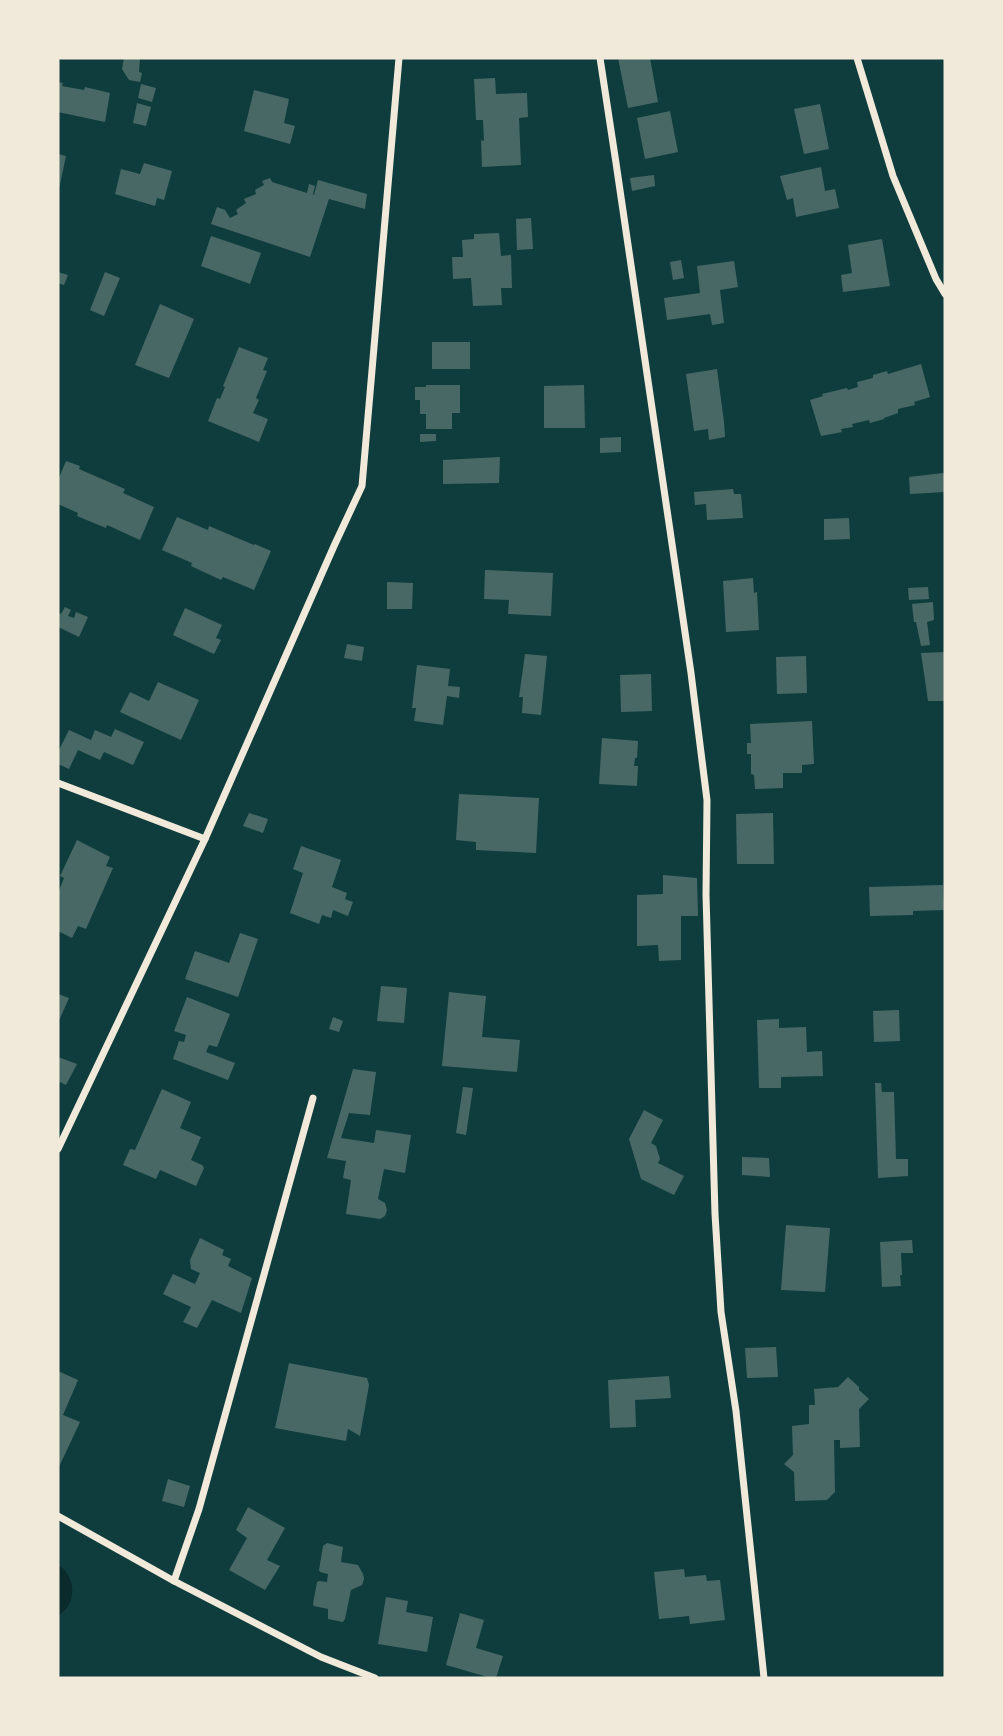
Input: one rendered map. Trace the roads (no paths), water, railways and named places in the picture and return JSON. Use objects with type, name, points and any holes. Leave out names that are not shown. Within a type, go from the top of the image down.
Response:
[{"type":"street","points":[[58,1149],[205,839],[362,486],[400,58]]},
{"type":"street","points":[[600,58],[691,673],[707,800],[706,895],[720,1300],[736,1412],[764,1678]]},
{"type":"street","points":[[857,58],[893,176],[936,279],[945,294]]},
{"type":"street","points":[[58,783],[205,839]]},
{"type":"street","points":[[174,1581],[199,1509],[313,1098]]},
{"type":"street","points":[[58,1516],[174,1581],[321,1657],[375,1678]]},
{"type":"water","points":[[58,1565],[68,1576],[72,1597],[58,1615]]}]
